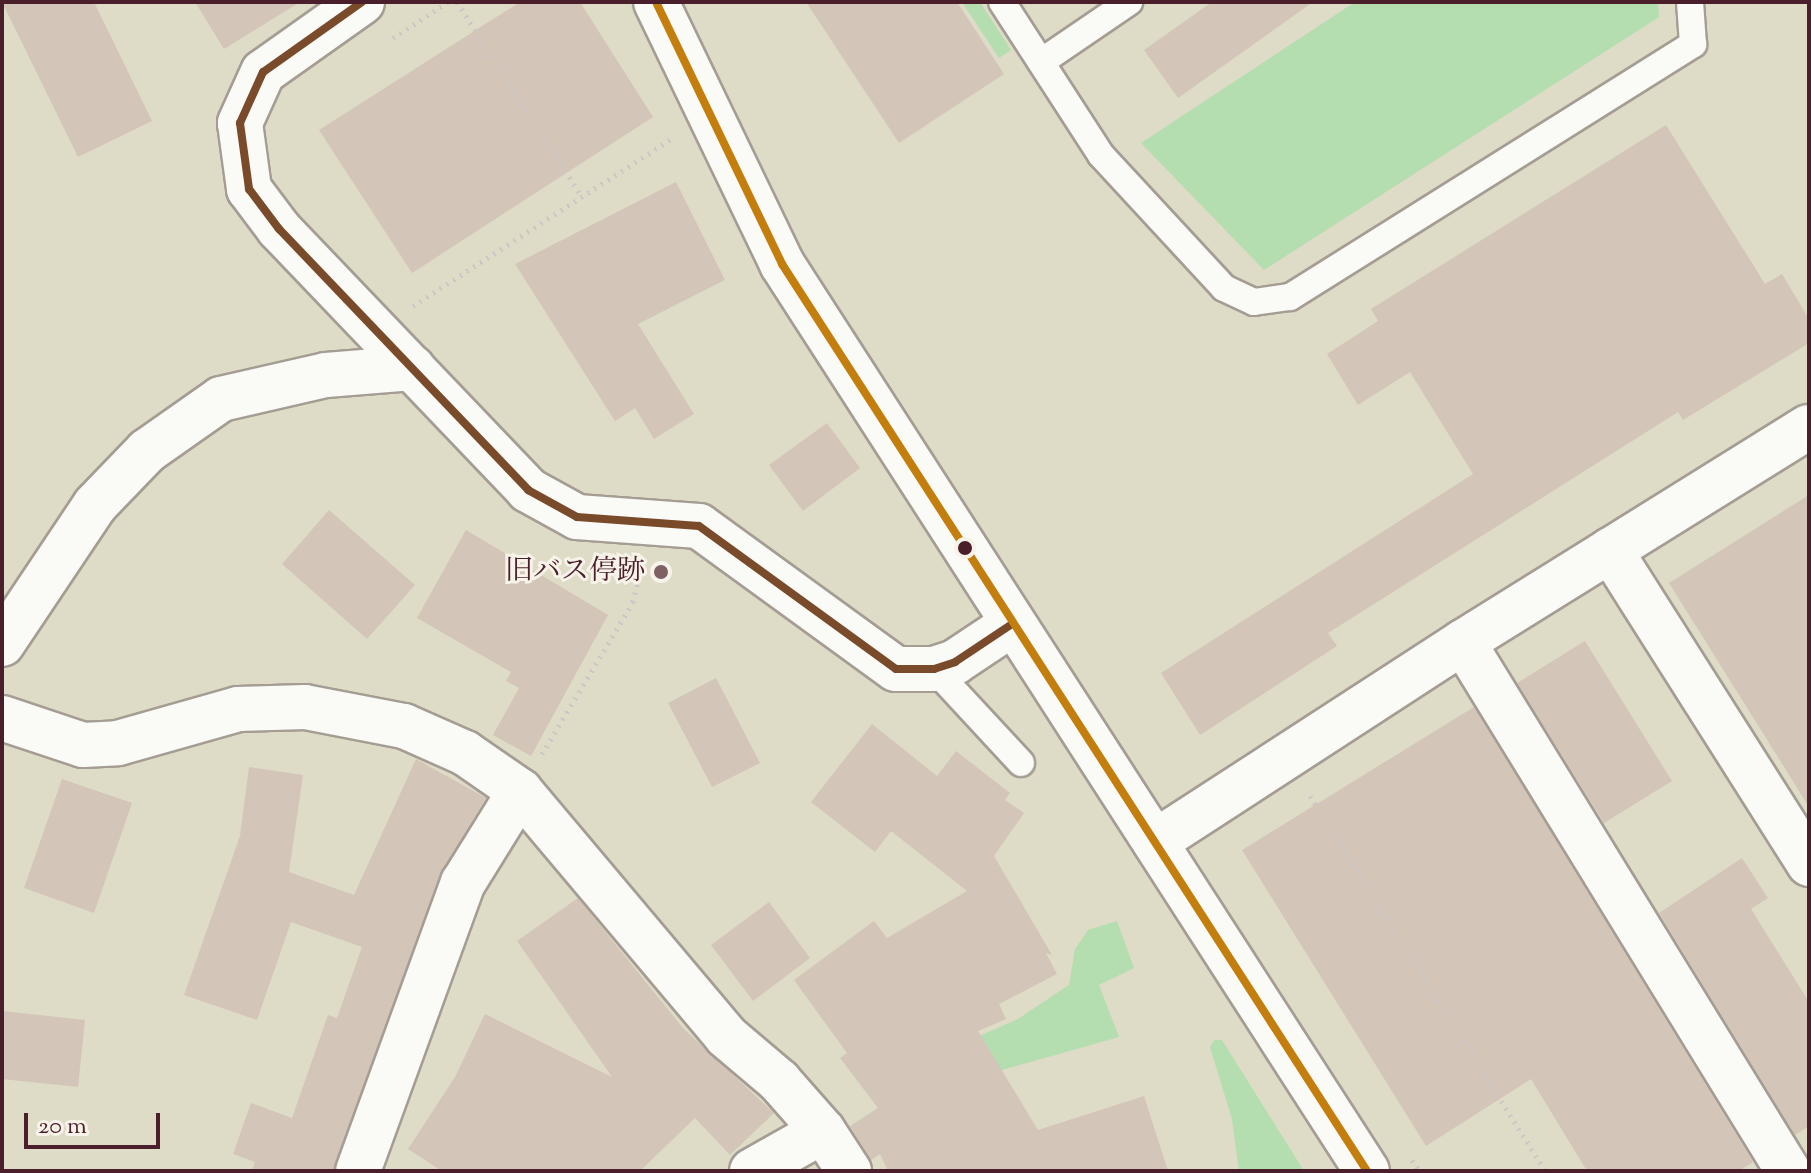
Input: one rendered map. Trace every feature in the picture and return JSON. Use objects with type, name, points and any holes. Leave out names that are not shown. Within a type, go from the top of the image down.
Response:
[{"type":"street","points":[[362,2],[263,72],[240,123],[241,153],[249,189],[279,229],[528,490],[552,506],[577,517],[699,526],[896,669],[934,669],[970,653],[1012,624]]},
{"type":"street","points":[[656,2],[782,264],[1367,1171]]},
{"type":"street","points":[[2,644],[95,505],[147,451],[221,399],[326,375],[413,368]]},
{"type":"street","points":[[1155,842],[1610,550],[1804,441]]},
{"type":"street","points":[[1610,550],[1809,864]]},
{"type":"street","points":[[1463,642],[1788,1171]]},
{"type":"street","points":[[2,718],[83,745],[118,743],[238,709],[339,710],[435,738],[520,791],[726,1036],[779,1081],[823,1131],[849,1171]]},
{"type":"street","points":[[358,1171],[463,883],[520,791]]},
{"type":"street","points":[[752,1171],[823,1131]]},
{"type":"lane","points":[[1002,2],[1101,155],[1224,288],[1254,302],[1290,297],[1693,44],[1690,2]]},
{"type":"lane","points":[[1041,62],[1129,2]]},
{"type":"lane","points":[[934,669],[1021,763]]},
{"type":"path","points":[[382,45],[448,2]]},
{"type":"path","points":[[457,2],[582,197]]},
{"type":"path","points":[[669,123],[683,151]]},
{"type":"path","points":[[402,313],[676,137]]},
{"type":"path","points":[[520,791],[633,602],[651,522]]},
{"type":"green space","points":[[962,2],[980,2],[1011,50],[999,58]]},
{"type":"green space","points":[[1355,2],[1658,2],[1659,17],[1264,270],[1141,143]]},
{"type":"green space","points":[[1117,921],[1134,968],[1099,985],[1119,1037],[977,1077],[961,1044],[1018,1019],[1069,985],[1075,949],[1088,930]]},
{"type":"green space","points":[[1214,1040],[1222,1040],[1304,1171],[1239,1171],[1232,1119],[1210,1047]]},
{"type":"building","points":[[2,2],[94,2],[152,121],[78,157]]},
{"type":"building","points":[[195,2],[300,2],[224,49]]},
{"type":"building","points":[[520,2],[580,2],[653,117],[412,273],[319,130]]},
{"type":"building","points":[[806,2],[957,2],[1004,74],[899,143]]},
{"type":"building","points":[[1212,2],[1313,2],[1178,98],[1144,50]]},
{"type":"building","points":[[1666,125],[1765,284],[1782,274],[1809,319],[1809,343],[1683,420],[1678,412],[1328,633],[1337,646],[1200,735],[1161,673],[1473,474],[1410,372],[1358,405],[1327,354],[1378,321],[1371,309]]},
{"type":"building","points":[[676,182],[725,280],[638,324],[694,414],[654,439],[635,408],[615,421],[515,264]]},
{"type":"building","points":[[827,423],[860,468],[803,511],[769,465]]},
{"type":"building","points":[[1809,495],[1809,807],[1669,583]]},
{"type":"building","points":[[329,510],[415,585],[367,639],[282,564]]},
{"type":"building","points":[[466,530],[608,615],[531,756],[493,735],[519,688],[506,681],[511,672],[417,618]]},
{"type":"building","points":[[1585,641],[1672,781],[1604,823],[1517,683]]},
{"type":"building","points":[[716,678],[760,763],[712,787],[668,703]]},
{"type":"building","points":[[1474,707],[1753,1162],[1739,1171],[1587,1171],[1531,1079],[1426,1146],[1242,850]]},
{"type":"building","points":[[872,724],[937,776],[956,751],[1010,793],[1005,800],[1024,813],[994,856],[1052,955],[1046,953],[1057,974],[999,1004],[1006,1019],[978,1031],[1038,1130],[1144,1096],[1168,1171],[888,1171],[880,1154],[871,1160],[850,1126],[878,1108],[840,1058],[847,1053],[794,980],[874,921],[887,938],[967,891],[891,831],[875,852],[811,802]]},
{"type":"building","points":[[416,759],[486,798],[440,874],[333,1171],[252,1171],[255,1162],[233,1154],[251,1103],[292,1118],[328,1015],[337,1018],[362,947],[291,922],[257,1020],[184,995],[240,836],[249,767],[303,775],[289,872],[354,895]]},
{"type":"building","points":[[62,779],[132,803],[94,913],[24,888]]},
{"type":"building","points":[[1742,858],[1768,898],[1751,909],[1809,1002],[1809,1126],[1795,1135],[1659,913]]},
{"type":"building","points":[[578,898],[683,1028],[774,1113],[730,1155],[695,1118],[640,1171],[442,1171],[408,1149],[455,1077],[485,1014],[612,1077],[517,941]]},
{"type":"building","points":[[769,902],[810,958],[753,1001],[711,945]]},
{"type":"building","points":[[2,1011],[85,1020],[78,1087],[2,1079]]},
{"type":"transit line","points":[[362,2],[263,72],[240,123],[249,189],[279,229],[528,490],[577,517],[699,526],[896,669],[934,669],[955,662],[1012,624]]},
{"type":"transit line","points":[[656,2],[782,264],[1367,1171]]},
{"type":"place","name":"旧バス停跡","points":[[661,572]]}]
